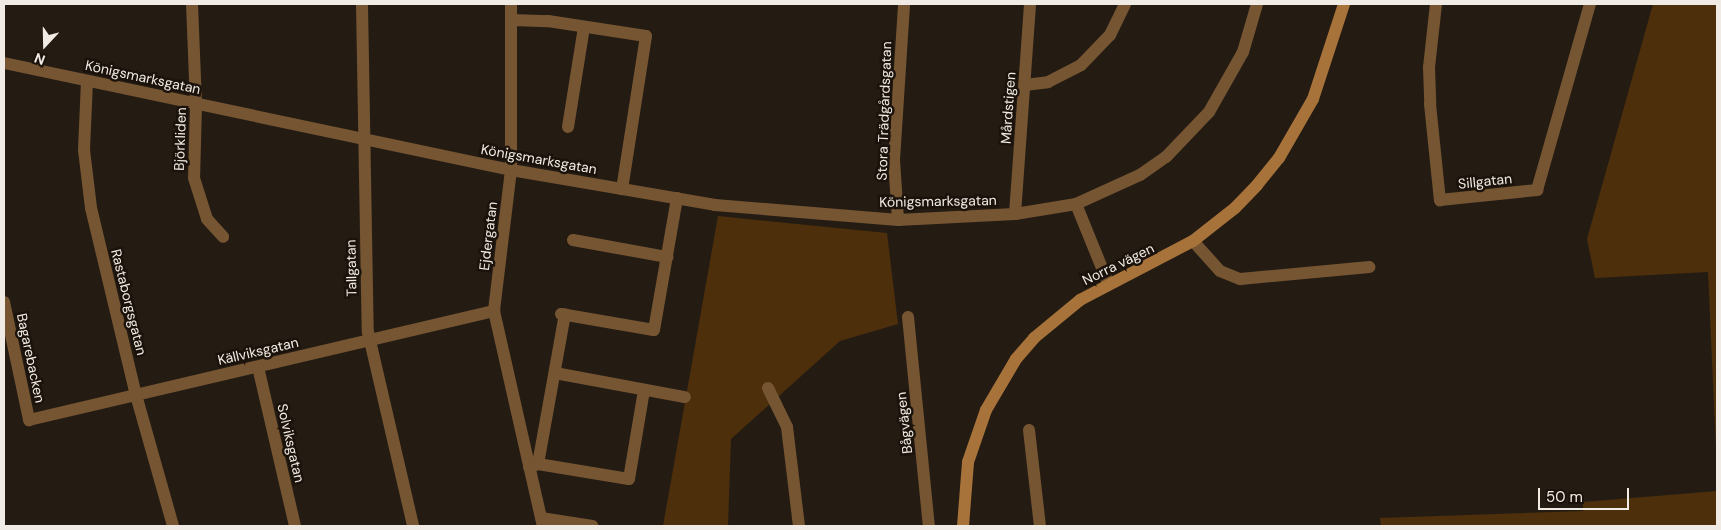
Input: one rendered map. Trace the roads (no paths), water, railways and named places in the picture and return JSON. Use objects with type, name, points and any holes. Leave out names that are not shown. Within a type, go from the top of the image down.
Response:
[{"type":"street","name":"Björkliden","points":[[192,4],[196,104],[194,178],[207,219],[223,237]]},
{"type":"street","name":"Tallgatan","points":[[362,4],[370,339],[413,526]]},
{"type":"street","name":"Ejdergatan","points":[[511,4],[511,170],[494,311],[534,466],[542,522],[592,526]]},
{"type":"street","name":"Stora Trädgårdsgatan","points":[[898,220],[894,160],[904,4]]},
{"type":"street","name":"Mårdstigen","points":[[1015,214],[1030,4]]},
{"type":"street","points":[[1025,85],[1048,82],[1081,65],[1110,34],[1126,4]]},
{"type":"street","name":"Königsmarksgatan","points":[[4,63],[511,170],[715,205],[898,220],[1015,214],[1076,204],[1140,175],[1189,136],[1226,87],[1243,52],[1257,4]]},
{"type":"street","name":"Norra vägen","points":[[963,526],[968,462],[999,385],[1034,338],[1064,312],[1108,283],[1161,260],[1193,241],[1235,208],[1279,158],[1313,99],[1344,4]]},
{"type":"street","name":"Sillgatan","points":[[1436,4],[1429,67],[1430,104],[1440,200],[1537,190],[1590,4]]},
{"type":"street","points":[[511,20],[584,27],[646,36],[622,189]]},
{"type":"street","points":[[568,127],[584,27]]},
{"type":"street","name":"Rastaborgsgatan","points":[[87,81],[86,178],[136,395],[173,526]]},
{"type":"street","name":"Ejdergatan","points":[[534,466],[555,374],[563,314],[654,330],[678,198]]},
{"type":"street","points":[[1076,204],[1108,283]]},
{"type":"street","points":[[573,240],[667,257]]},
{"type":"street","points":[[1193,241],[1220,271],[1240,279],[1369,267]]},
{"type":"street","name":"Bagarebacken","points":[[4,302],[29,420]]},
{"type":"street","name":"Källviksgatan","points":[[29,420],[494,311]]},
{"type":"street","name":"Bågvägen","points":[[908,317],[929,526]]},
{"type":"street","name":"Solviksgatan","points":[[258,367],[295,526]]},
{"type":"street","points":[[555,374],[685,397]]},
{"type":"street","points":[[768,388],[787,427],[799,526]]},
{"type":"street","points":[[534,466],[629,479],[644,390]]},
{"type":"street","points":[[1029,430],[1040,526]]}]
